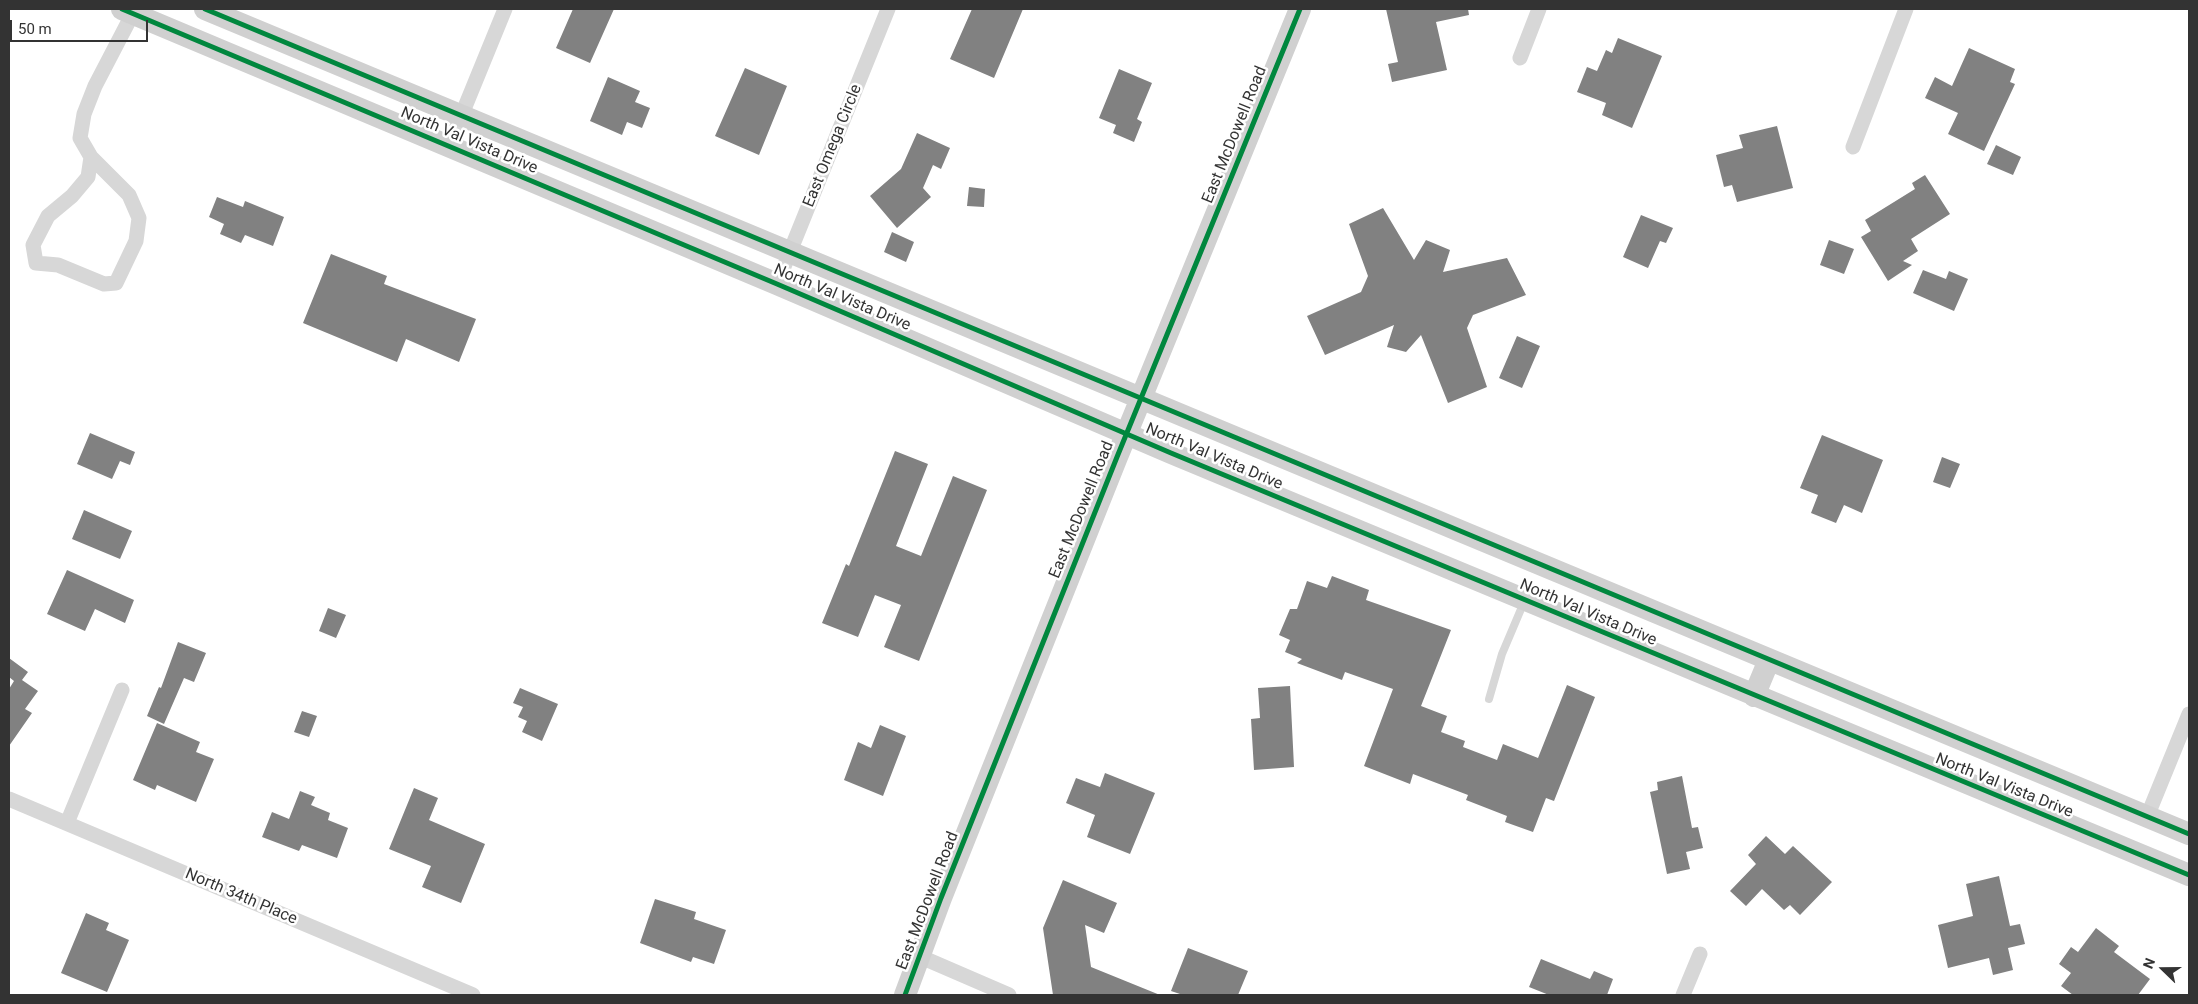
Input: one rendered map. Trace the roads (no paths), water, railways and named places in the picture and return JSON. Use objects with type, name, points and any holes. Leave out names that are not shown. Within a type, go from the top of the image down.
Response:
[{"type":"main road","name":"North Val Vista Drive","points":[[205,9],[2189,834]]},
{"type":"main road","name":"East McDowell Road","points":[[905,995],[941,898],[1141,398],[1300,9]]},
{"type":"main road","name":"North Val Vista Drive","points":[[130,10],[1127,434],[1754,696],[2189,875]]},
{"type":"main road","points":[[1525,600],[1539,564]]},
{"type":"main road","points":[[1754,696],[1769,660]]},
{"type":"main road","points":[[2078,829],[2092,794]]},
{"type":"main road","points":[[2133,852],[2147,817]]},
{"type":"street","points":[[449,146],[505,9]]},
{"type":"street","name":"East Omega Circle","points":[[777,284],[888,9]]},
{"type":"street","points":[[1520,58],[1539,9]]},
{"type":"street","points":[[1853,147],[1906,9]]},
{"type":"street","points":[[91,156],[88,177],[72,196],[48,216],[33,245],[36,263],[58,266],[104,284],[116,283],[136,241],[139,218],[129,195],[91,156],[80,138],[84,114],[130,10]]},
{"type":"street","points":[[67,823],[122,690]]},
{"type":"street","points":[[2147,817],[2189,714]]},
{"type":"street","name":"North 34th Place","points":[[9,799],[473,995]]},
{"type":"street","points":[[1683,995],[1700,954]]},
{"type":"street","points":[[920,957],[1009,995]]},
{"type":"lane","points":[[1489,699],[1502,654],[1525,600]]}]
